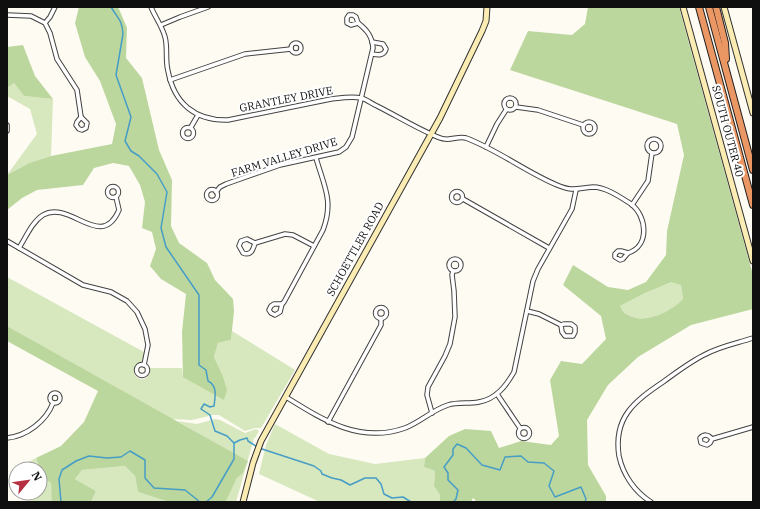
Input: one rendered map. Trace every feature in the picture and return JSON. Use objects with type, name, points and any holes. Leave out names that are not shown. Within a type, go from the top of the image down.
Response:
[{"type":"highway","points":[[699,7],[753,204]]},
{"type":"highway","points":[[709,7],[753,170]]},
{"type":"highway","points":[[716,7],[725,44],[727,74]]},
{"type":"street","points":[[45,23],[50,18],[55,7]]},
{"type":"street","name":"GRANTLEY DRIVE","points":[[151,7],[161,25],[165,38],[166,62],[170,80],[177,96],[186,107],[198,115],[218,120],[228,120],[331,99],[361,98],[430,134],[445,139],[456,137],[466,138],[566,189],[576,190],[593,187],[614,193],[632,205],[642,217],[644,224],[644,234],[641,242],[633,251],[628,253]]},
{"type":"street","points":[[161,25],[208,7]]},
{"type":"street","name":"SCHOETTLER ROAD","points":[[243,502],[253,463],[265,433],[430,134],[482,31],[486,21],[487,7]]},
{"type":"street","name":"SOUTH OUTER 40","points":[[683,7],[753,261]]},
{"type":"street","points":[[724,7],[753,113]]},
{"type":"street","points":[[7,15],[31,16],[45,23],[50,33],[57,59],[77,90],[81,117]]},
{"type":"street","points":[[358,23],[368,32],[372,42],[383,44],[386,49],[382,55],[372,54]]},
{"type":"street","name":"FARM VALLEY DRIVE","points":[[216,192],[220,187],[226,184],[267,169],[339,152],[349,143],[352,137],[372,54],[372,42]]},
{"type":"street","points":[[170,80],[245,54],[291,49]]},
{"type":"street","points":[[486,147],[497,124],[506,110],[504,102],[508,98],[515,100],[516,107]]},
{"type":"street","points":[[506,110],[512,110],[516,107],[538,110],[583,125]]},
{"type":"street","points":[[191,127],[198,115]]},
{"type":"street","points":[[7,125],[7,131]]},
{"type":"street","points":[[632,205],[648,181],[652,153]]},
{"type":"street","points":[[282,304],[327,220],[329,205],[316,158]]},
{"type":"street","points":[[286,397],[328,422],[343,428],[356,431],[382,433],[394,432],[406,428],[448,405],[479,402],[497,394],[506,385],[514,372],[528,311],[533,281],[549,248],[572,209],[576,190]]},
{"type":"street","points":[[19,248],[33,225],[42,216],[50,213],[64,213],[92,226],[102,227],[106,225],[114,219],[119,210],[116,198]]},
{"type":"street","points":[[462,199],[549,248]]},
{"type":"street","points":[[255,243],[284,234],[293,234],[314,246]]},
{"type":"street","points":[[249,239],[255,243],[254,249],[249,253],[243,253],[240,248],[240,243],[243,240],[249,239]]},
{"type":"street","points":[[7,241],[83,285],[111,292],[127,301],[137,312],[145,329],[148,345],[144,365]]},
{"type":"street","points":[[432,413],[427,395],[428,388],[450,344],[455,317],[453,272]]},
{"type":"street","points":[[528,311],[539,314],[561,325],[566,324],[573,326],[575,330],[574,334],[570,337],[565,336],[562,332],[561,325]]},
{"type":"street","points":[[328,422],[381,325],[382,319]]},
{"type":"street","points":[[651,502],[633,487],[621,464],[618,452],[619,437],[621,425],[625,416],[638,400],[697,358],[718,349],[753,338]]},
{"type":"street","points":[[497,394],[520,428]]},
{"type":"street","points":[[7,438],[20,435],[36,425],[50,411],[53,403]]},
{"type":"street","points":[[712,439],[753,428]]},
{"type":"green space","points":[[79,7],[118,7],[127,28],[126,58],[142,78],[159,150],[172,180],[171,226],[179,243],[207,263],[215,280],[233,299],[234,311],[231,340],[218,343],[214,357],[222,374],[227,390],[224,400],[183,377],[182,332],[186,294],[161,279],[150,266],[156,249],[152,232],[142,228],[145,202],[140,185],[129,166],[113,163],[94,168],[83,185],[37,190],[22,198],[7,210],[7,175],[29,163],[51,156],[112,144],[116,124],[100,81],[85,57],[75,23]]},
{"type":"green space","points":[[588,7],[679,7],[753,275],[753,309],[691,325],[638,357],[608,385],[587,420],[588,465],[606,496],[606,502],[477,502],[473,498],[471,502],[440,502],[440,495],[434,486],[435,471],[424,467],[425,458],[449,436],[465,429],[491,431],[499,448],[521,441],[551,445],[559,436],[550,380],[561,361],[582,364],[606,339],[601,316],[563,285],[573,265],[608,287],[628,290],[646,282],[666,255],[667,231],[684,155],[677,124],[510,70],[528,31],[572,35],[585,24]],"holes":[[[671,282],[681,285],[683,299],[668,311],[661,314],[649,318],[634,318],[624,313],[620,306]]]},
{"type":"green space","points":[[23,45],[35,76],[53,99],[24,96],[14,83],[7,88],[7,47]]},
{"type":"green space","points":[[14,83],[24,96],[53,99],[51,156],[29,163],[7,175],[37,134],[30,109],[7,96],[7,88]]},
{"type":"green space","points":[[7,277],[144,352],[142,361],[134,370],[139,379],[144,379],[148,376],[150,368],[182,368],[183,377],[222,374],[214,357],[218,343],[231,340],[232,331],[295,370],[261,428],[245,431],[219,415],[192,420],[172,419],[7,326]]},
{"type":"green space","points":[[671,281],[681,285],[683,299],[668,311],[649,318],[636,318],[624,313],[620,306]]},
{"type":"green space","points":[[7,326],[248,461],[243,473],[237,478],[226,501],[169,502],[138,492],[135,476],[125,466],[82,470],[75,479],[96,491],[91,502],[52,502],[51,483],[48,481],[48,461],[37,461],[36,458],[61,446],[84,422],[98,391],[7,341]]},
{"type":"green space","points":[[215,419],[220,420],[245,433],[256,429],[259,431],[254,438],[236,502],[225,502],[237,478],[243,473],[247,461],[177,421],[197,424]]},
{"type":"green space","points":[[275,424],[329,454],[375,464],[425,458],[424,467],[435,471],[434,486],[440,495],[440,502],[320,502],[259,474],[266,445]]},
{"type":"green space","points":[[125,466],[135,476],[138,492],[169,502],[91,502],[96,491],[75,479],[82,470]]},
{"type":"green space","points":[[48,481],[51,483],[53,502],[30,502],[48,501]]},
{"type":"waterway","points":[[111,7],[122,25],[123,34],[116,75],[131,117],[125,141],[131,151],[139,156],[157,174],[167,192],[161,228],[166,247],[199,295],[199,365],[206,370],[208,381],[215,389],[214,406],[210,407],[204,404],[201,409],[210,415],[215,431],[227,436],[234,443]]},
{"type":"waterway","points":[[206,502],[212,497],[234,459],[234,443],[247,438],[248,441],[259,448],[314,466],[321,471],[322,474],[341,480],[350,485],[365,478],[376,478],[381,484],[384,494],[392,498],[403,497],[411,502]]},
{"type":"waterway","points":[[453,502],[456,499],[458,490],[448,480],[448,473],[444,467],[453,455],[453,449],[457,444],[466,448],[482,465],[500,470],[505,457],[521,456],[528,462],[544,463],[554,471],[549,486],[555,497],[581,487],[586,499],[585,502]]},
{"type":"waterway","points":[[61,502],[59,479],[62,470],[76,461],[89,456],[107,458],[121,457],[130,451],[145,460],[145,478],[154,488],[185,490],[200,502]]}]
